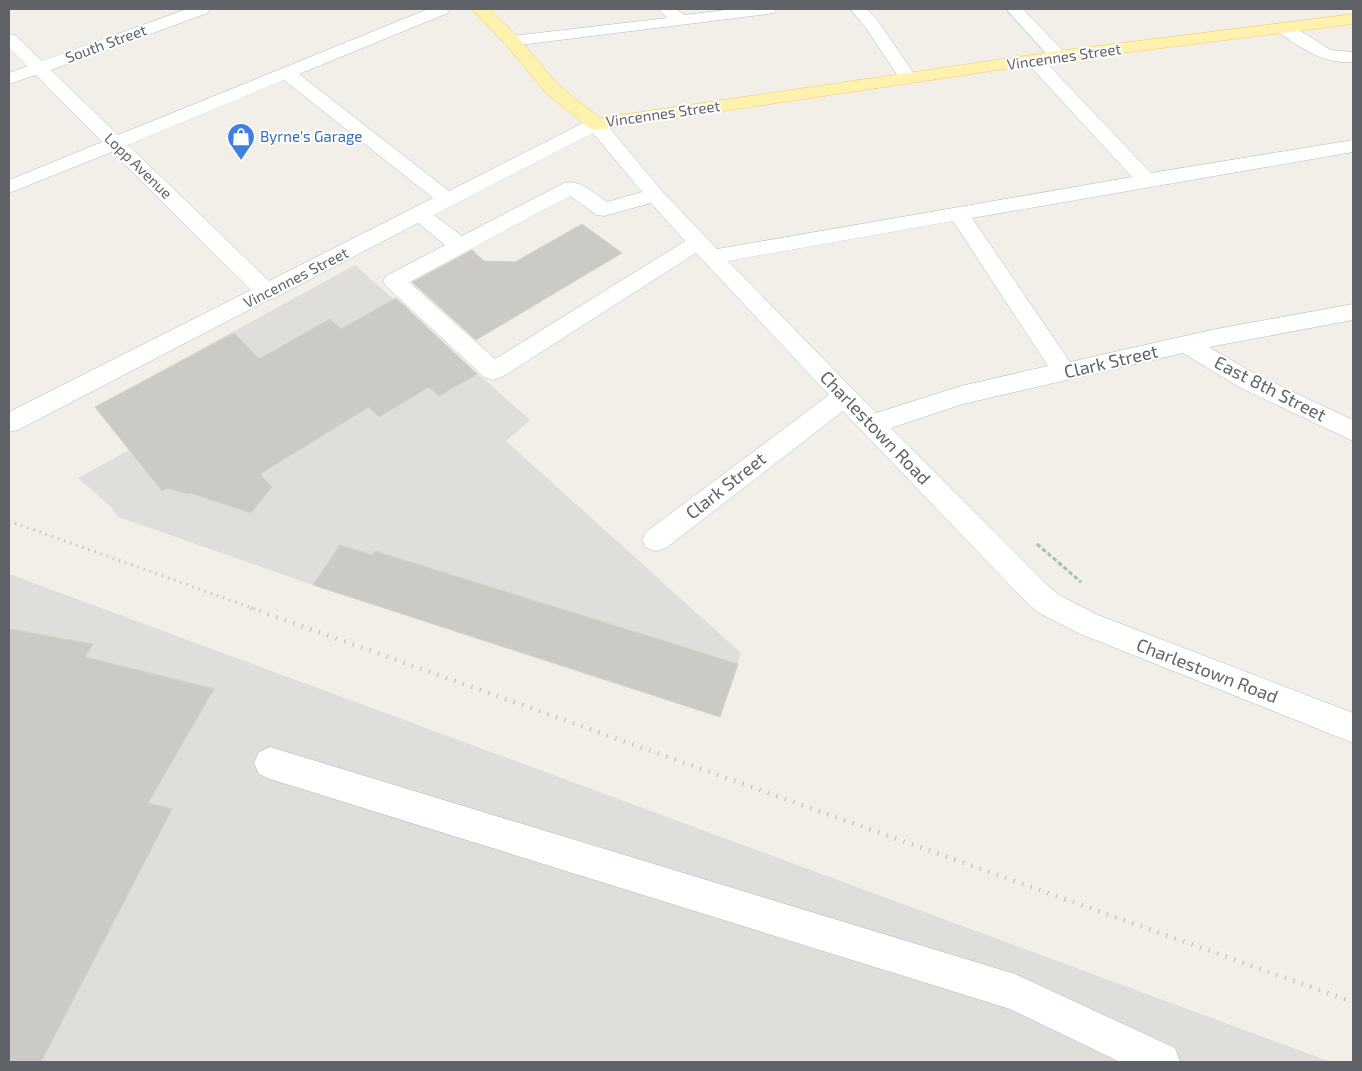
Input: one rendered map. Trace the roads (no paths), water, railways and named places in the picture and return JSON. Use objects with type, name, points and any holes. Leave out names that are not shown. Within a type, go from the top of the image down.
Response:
[{"type":"main road","name":"Charlestown Road","points":[[480,9],[552,88],[596,124]]},
{"type":"main road","name":"Vincennes Street","points":[[596,124],[1058,56],[1353,19]]},
{"type":"street","name":"South Street","points":[[9,79],[202,9]]},
{"type":"street","points":[[9,187],[442,9]]},
{"type":"street","points":[[667,9],[680,21]]},
{"type":"street","points":[[512,42],[768,9]]},
{"type":"street","points":[[858,9],[872,25],[908,78]]},
{"type":"street","points":[[1014,9],[1058,56]]},
{"type":"street","points":[[1285,29],[1324,55],[1342,58],[1353,57]]},
{"type":"street","name":"Lopp Avenue","points":[[9,39],[268,292]]},
{"type":"street","points":[[1034,60],[1146,180]]},
{"type":"street","points":[[286,73],[448,200]]},
{"type":"street","name":"Charlestown Road","points":[[596,124],[704,250],[1034,592],[1048,604],[1088,624],[1353,728]]},
{"type":"street","name":"Vincennes Street","points":[[9,423],[596,124]]},
{"type":"street","points":[[655,195],[604,210],[572,187],[394,282],[493,371],[704,250],[958,213],[1353,146]]},
{"type":"street","points":[[958,213],[1064,372]]},
{"type":"street","points":[[420,214],[460,246]]},
{"type":"street","name":"Clark Street","points":[[873,424],[962,395],[1272,326],[1353,312]]},
{"type":"street","name":"East 8th Street","points":[[1188,345],[1248,381],[1353,431]]},
{"type":"street","name":"Clark Street","points":[[656,540],[845,396]]},
{"type":"street","points":[[270,763],[1015,992],[1161,1062]]},
{"type":"railway","points":[[9,521],[255,609]]},
{"type":"railway","points":[[251,608],[1353,1002]]},
{"type":"place","name":"Byrne's Garage","points":[[241,161]]}]
